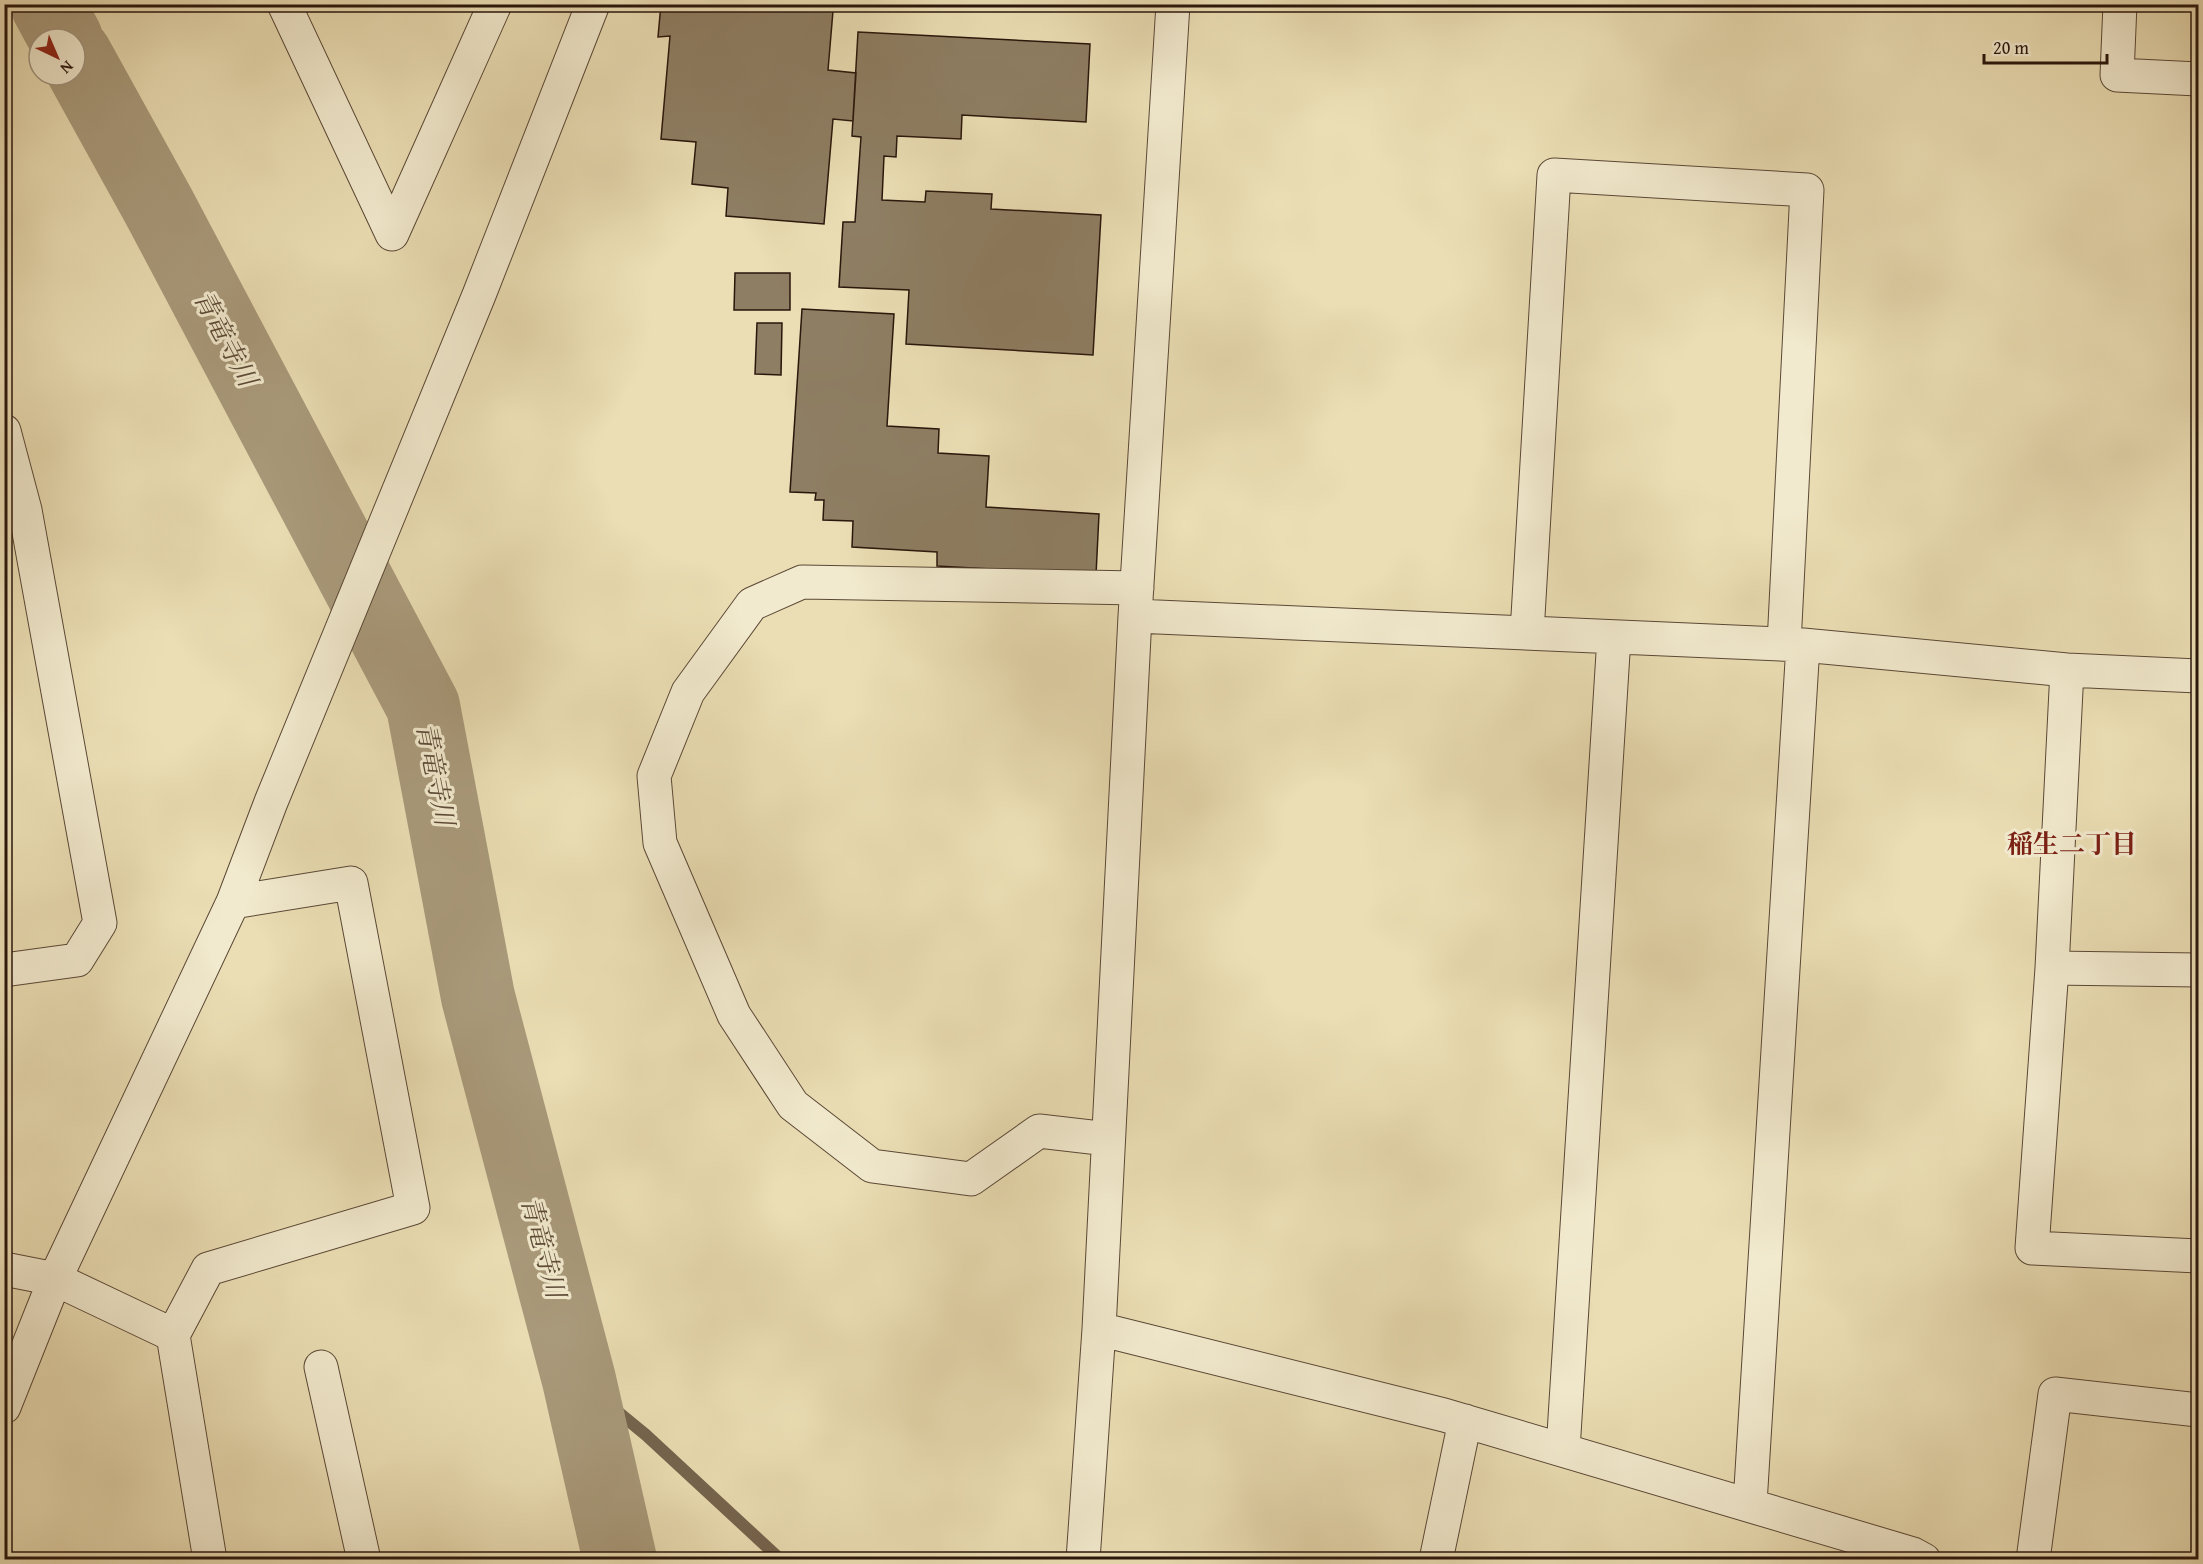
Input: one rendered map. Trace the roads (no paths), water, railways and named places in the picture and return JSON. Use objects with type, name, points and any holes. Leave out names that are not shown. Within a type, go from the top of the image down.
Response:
[{"type":"street","points":[[284,4],[392,234],[495,4]]},
{"type":"street","points":[[4,1407],[55,1279],[233,902],[271,802],[479,295],[593,4]]},
{"type":"street","points":[[1083,1560],[1099,1329],[1136,602],[1173,4]]},
{"type":"street","points":[[2120,4],[2117,75],[2199,79]]},
{"type":"street","points":[[1527,633],[1554,175],[1808,190],[1793,645],[1750,1504]]},
{"type":"street","points":[[4,431],[15,512],[100,923],[77,960],[4,970]]},
{"type":"street","points":[[1108,1139],[1039,1131],[970,1179],[872,1166],[793,1105],[734,1015],[660,843],[654,776],[688,692],[752,604],[802,582],[1136,602],[1527,633],[1793,645],[2067,670],[2199,676]]},
{"type":"street","points":[[1563,1450],[1614,637]]},
{"type":"street","points":[[2067,670],[2052,968],[2032,1248],[2199,1256]]},
{"type":"street","points":[[210,1560],[173,1335],[208,1269],[413,1208],[351,883],[233,902]]},
{"type":"street","points":[[2052,968],[2199,970]]},
{"type":"street","points":[[4,1269],[55,1279],[173,1335]]},
{"type":"street","points":[[1099,1329],[1465,1421],[1750,1504],[1913,1554],[1924,1560]]},
{"type":"street","points":[[321,1367],[364,1560]]},
{"type":"street","points":[[2033,1560],[2055,1394],[2199,1410]]},
{"type":"street","points":[[1436,1560],[1465,1421]]},
{"type":"waterway","name":"青竜寺川","points":[[47,4],[59,27]]},
{"type":"waterway","name":"青竜寺川","points":[[87,77],[159,207],[423,706],[478,997],[579,1380],[620,1560]]},
{"type":"waterway","points":[[579,1380],[646,1435],[781,1560]]},
{"type":"district","name":"稲生二丁目","points":[[2072,843]]}]
